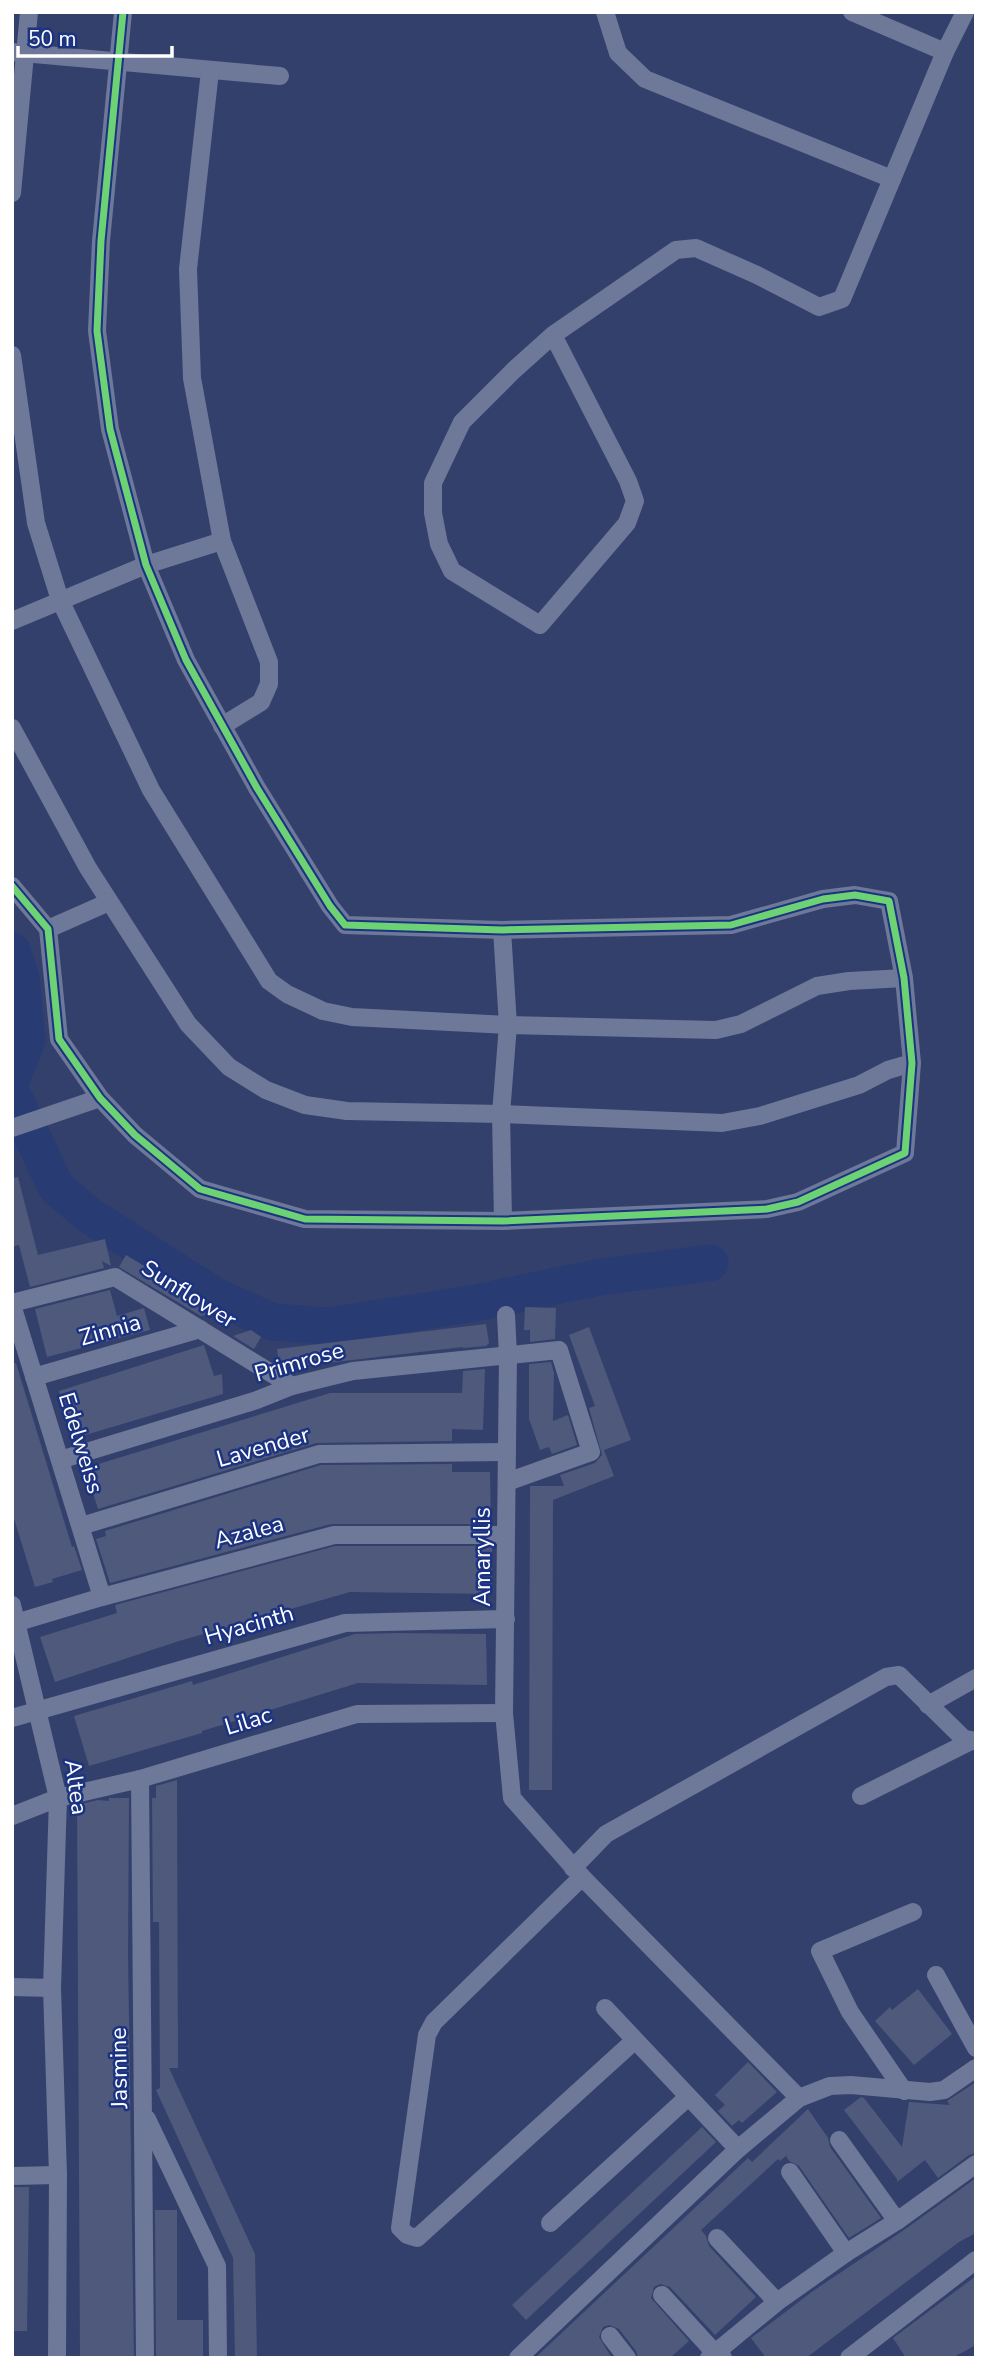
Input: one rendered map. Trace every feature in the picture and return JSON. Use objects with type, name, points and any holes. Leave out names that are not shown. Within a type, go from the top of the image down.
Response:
[{"type":"street","points":[[12,193],[19,52],[29,12]]},
{"type":"street","points":[[12,886],[48,929],[59,1038],[100,1098],[135,1135],[200,1189],[305,1219],[503,1220],[767,1209],[798,1202],[905,1153],[912,1063],[904,978],[889,901],[855,895],[823,899],[731,925],[502,930],[345,925],[330,906],[257,788],[186,660],[146,565],[110,429],[97,331],[102,241],[123,12]]},
{"type":"street","points":[[605,12],[618,53],[645,79],[892,179]]},
{"type":"street","points":[[852,12],[946,52]]},
{"type":"street","points":[[553,335],[628,481],[635,501],[627,523],[540,625],[452,571],[439,544],[433,513],[433,483],[462,422],[553,335],[676,250],[696,248],[819,307],[842,299],[965,12]]},
{"type":"street","points":[[19,52],[280,76]]},
{"type":"street","points":[[210,71],[188,269],[192,378],[222,541],[269,662],[269,684],[261,702],[222,726]]},
{"type":"street","points":[[12,355],[36,523],[60,600],[151,790],[269,981],[287,994],[323,1010],[352,1017],[508,1025],[716,1030],[741,1024],[817,986],[904,978]]},
{"type":"street","points":[[12,621],[146,565],[222,541]]},
{"type":"street","points":[[12,728],[88,868],[188,1024],[229,1067],[266,1090],[305,1105],[346,1111],[722,1123],[760,1116],[859,1085],[888,1070],[912,1063]]},
{"type":"street","points":[[48,929],[109,902]]},
{"type":"street","points":[[502,930],[508,1025],[501,1114],[503,1220]]},
{"type":"street","points":[[12,1128],[100,1098]]},
{"type":"street","name":"Sunflower","points":[[12,1304],[115,1277],[292,1386]]},
{"type":"street","name":"Edelweiss","points":[[12,1304],[102,1597]]},
{"type":"street","name":"Amaryllis","points":[[506,1315],[508,1355],[504,1713],[512,1798],[577,1873]]},
{"type":"street","name":"Zinnia","points":[[34,1377],[200,1329]]},
{"type":"street","name":"Primrose","points":[[61,1460],[292,1386],[353,1371],[559,1350],[591,1452],[506,1482]]},
{"type":"street","name":"Lavender","points":[[81,1527],[319,1454],[507,1452]]},
{"type":"street","name":"Azalea","points":[[14,1618],[334,1535],[505,1535]]},
{"type":"street","name":"Altea","points":[[14,1618],[58,1798],[52,1988],[58,2175],[57,2358]]},
{"type":"street","name":"Hyacinth","points":[[12,1718],[345,1623],[506,1619]]},
{"type":"street","points":[[634,2041],[417,2238],[407,2235],[400,2228],[427,2035],[434,2022],[577,1873],[606,1834],[886,1677],[899,1675],[964,1739],[973,1741]]},
{"type":"street","points":[[928,1706],[976,1678]]},
{"type":"street","name":"Lilac","points":[[12,1816],[58,1798],[140,1779],[357,1714],[504,1713]]},
{"type":"street","points":[[861,1796],[973,1741]]},
{"type":"street","name":"Jasmine","points":[[140,1779],[145,2358]]},
{"type":"street","points":[[577,1873],[799,2098]]},
{"type":"street","points":[[904,2091],[850,2012],[820,1951],[913,1912]]},
{"type":"street","points":[[936,1975],[976,2048]]},
{"type":"street","points":[[12,1987],[52,1988]]},
{"type":"street","points":[[605,2008],[738,2149]]},
{"type":"street","points":[[518,2358],[738,2149],[799,2098],[830,2086],[851,2085],[929,2092],[944,2090],[976,2068]]},
{"type":"street","points":[[550,2223],[688,2098]]},
{"type":"street","points":[[144,2113],[217,2266],[218,2358]]},
{"type":"street","points":[[839,2140],[897,2221]]},
{"type":"street","points":[[662,2295],[715,2356],[777,2302],[976,2164]]},
{"type":"street","points":[[790,2172],[846,2253]]},
{"type":"street","points":[[12,2176],[58,2175]]},
{"type":"street","points":[[717,2238],[777,2302]]},
{"type":"street","points":[[849,2358],[976,2260]]},
{"type":"street","points":[[610,2336],[627,2358]]},
{"type":"building","points":[[18,1177],[38,1255],[105,1239],[111,1266],[102,1261],[104,1268],[30,1287],[19,1245],[12,1247],[12,1178]]},
{"type":"building","points":[[126,1255],[219,1311],[201,1316],[119,1267]]},
{"type":"building","points":[[110,1290],[117,1316],[144,1308],[150,1330],[47,1357],[35,1309]]},
{"type":"building","points":[[525,1307],[556,1308],[555,1339],[530,1342],[530,1330],[524,1330]]},
{"type":"building","points":[[486,1324],[489,1343],[486,1346],[284,1368],[279,1365],[277,1349]]},
{"type":"building","points":[[589,1327],[631,1440],[604,1450],[614,1476],[553,1500],[552,1790],[529,1790],[530,1486],[564,1486],[560,1475],[595,1463],[602,1455],[589,1408],[595,1406],[569,1335]]},
{"type":"building","points":[[251,1330],[261,1337],[254,1349],[233,1336]]},
{"type":"building","points":[[204,1345],[214,1376],[222,1374],[223,1394],[72,1439],[59,1391]]},
{"type":"building","points":[[551,1362],[554,1373],[553,1421],[568,1415],[577,1445],[552,1454],[549,1447],[540,1450],[529,1419],[529,1364]]},
{"type":"building","points":[[12,1363],[16,1363],[72,1547],[74,1546],[82,1570],[35,1587],[12,1512]]},
{"type":"building","points":[[485,1369],[483,1430],[452,1429],[452,1441],[316,1443],[98,1509],[82,1469],[330,1393],[462,1393],[463,1371]]},
{"type":"building","points":[[452,1464],[452,1472],[490,1472],[491,1524],[331,1524],[110,1583],[96,1539],[106,1536],[105,1531],[321,1465]]},
{"type":"building","points":[[335,1546],[492,1546],[492,1594],[350,1592],[179,1641],[55,1682],[40,1637],[117,1613],[115,1605]]},
{"type":"building","points":[[355,1634],[486,1634],[487,1685],[358,1683],[89,1766],[74,1716],[192,1681],[193,1685]]},
{"type":"building","points":[[177,1780],[178,2068],[169,2068],[255,2254],[257,2358],[235,2358],[233,2258],[156,2090],[160,2088],[159,1922],[153,1922],[152,1798],[156,1798],[156,1786]]},
{"type":"building","points":[[109,1798],[129,1798],[128,1955],[134,2358],[80,2358],[77,1805],[98,1800],[109,1801]]},
{"type":"building","points":[[918,1989],[952,2034],[914,2065],[875,2021],[890,2007],[892,2010]]},
{"type":"building","points":[[748,2062],[777,2092],[742,2123],[739,2120],[732,2126],[718,2111],[725,2105],[715,2095]]},
{"type":"building","points":[[976,2082],[976,2153],[969,2155],[938,2178],[925,2160],[897,2182],[844,2110],[861,2097],[864,2098],[902,2147],[909,2102],[950,2105],[947,2101]]},
{"type":"building","points":[[808,2109],[828,2138],[830,2147],[881,2218],[849,2238],[799,2166],[789,2161],[786,2156],[780,2161],[778,2159],[701,2230],[709,2246],[756,2297],[715,2335],[670,2287],[660,2284],[654,2287],[651,2298],[689,2341],[670,2358],[638,2358],[636,2351],[619,2329],[609,2325],[603,2327],[599,2337],[612,2358],[535,2358],[748,2158],[752,2162]]},
{"type":"building","points":[[702,2127],[716,2142],[526,2320],[512,2305]]},
{"type":"building","points":[[976,2178],[976,2233],[959,2242],[806,2358],[766,2358],[751,2338],[813,2291]]},
{"type":"building","points":[[12,2187],[29,2187],[27,2331],[12,2331]]},
{"type":"building","points":[[155,2210],[177,2210],[177,2320],[203,2320],[203,2358],[156,2358]]},
{"type":"building","points":[[976,2276],[976,2345],[952,2358],[906,2358],[893,2338]]},
{"type":"waterway","points":[[12,951],[21,977],[27,1040],[12,1078]]},
{"type":"waterway","points":[[12,1093],[56,1187],[89,1215],[215,1296],[273,1322],[329,1326],[475,1303],[600,1277],[710,1263]]},
{"type":"cycle path","points":[[12,886],[48,929],[59,1039],[100,1098],[135,1135],[200,1189],[305,1219],[503,1221],[767,1209],[798,1202],[905,1153],[912,1063],[904,978],[889,901],[855,895],[823,899],[731,925],[502,930],[345,925],[330,906],[257,788],[186,660],[146,565],[110,429],[97,331],[101,241],[123,12]]}]
